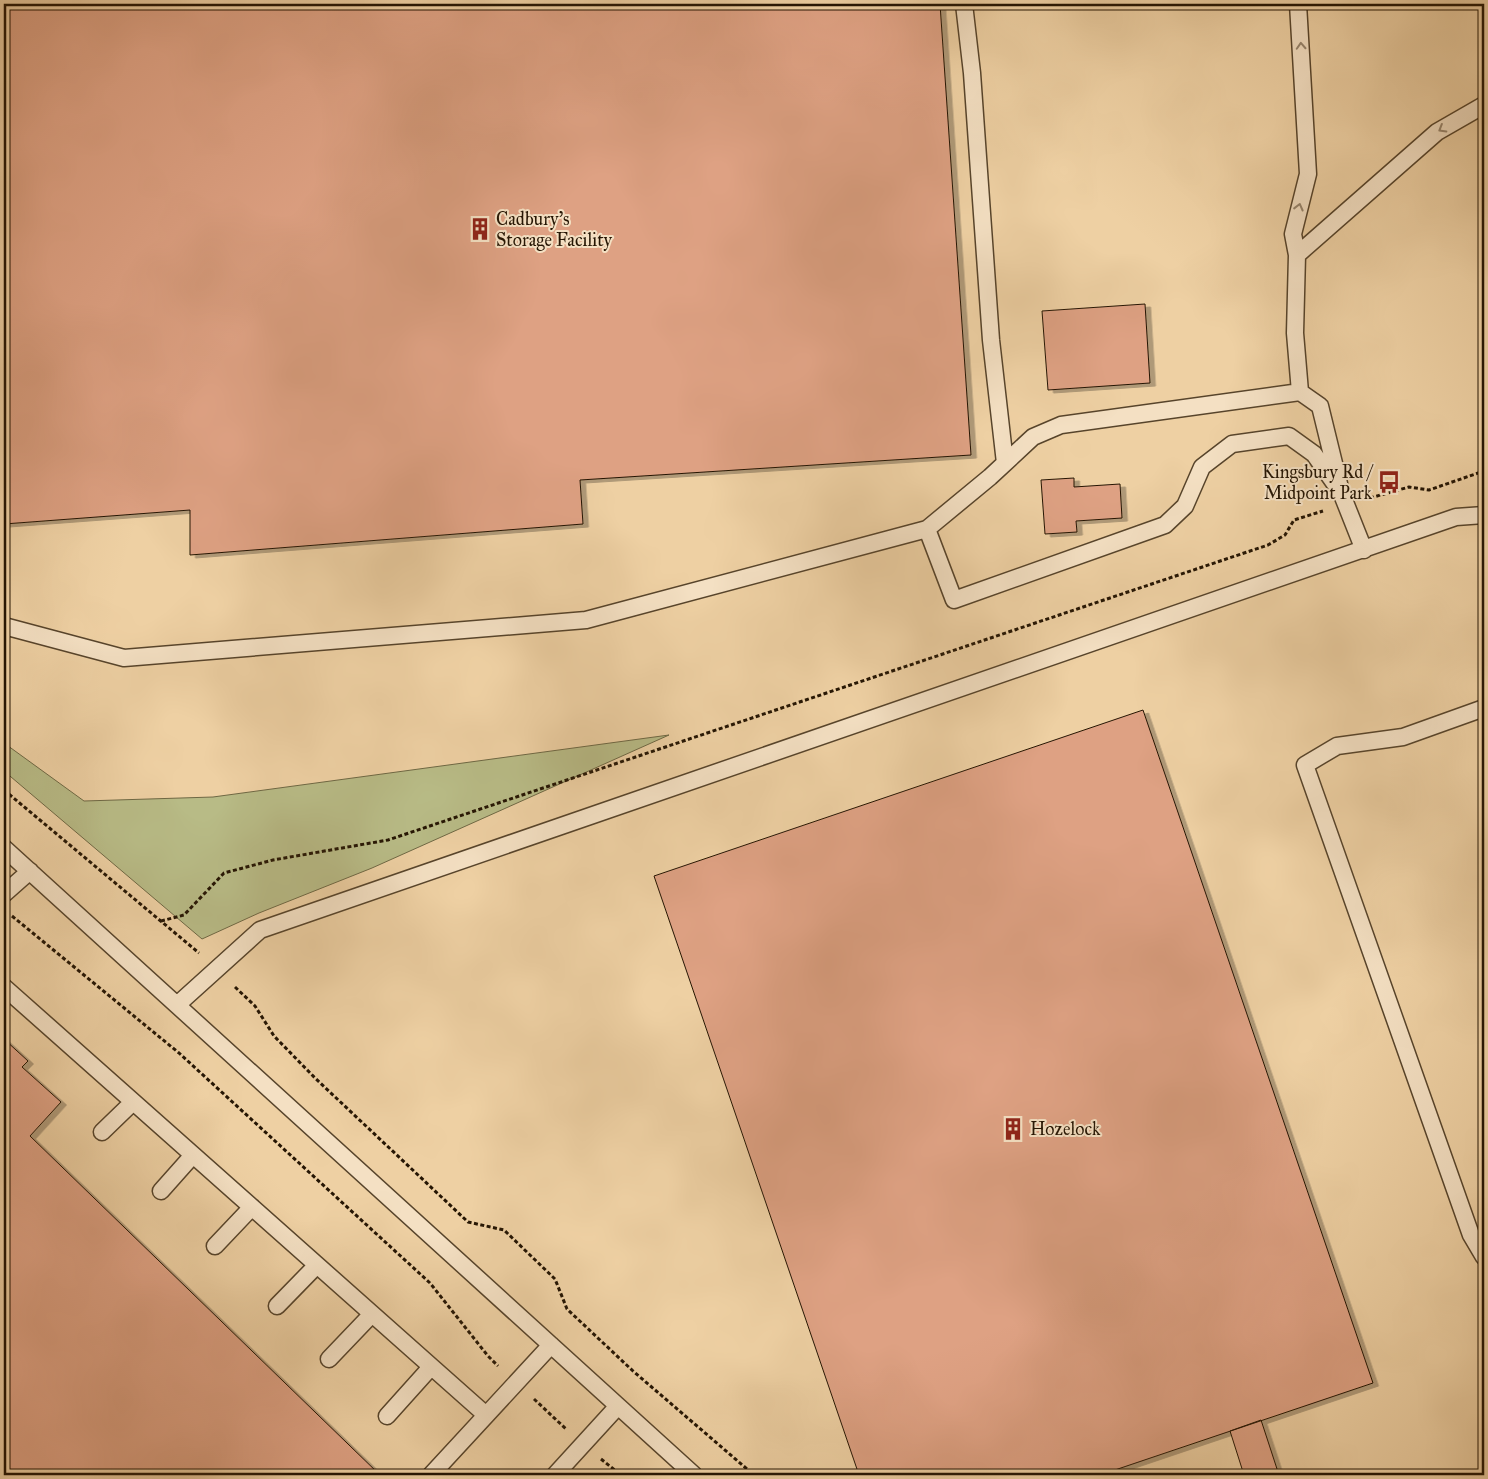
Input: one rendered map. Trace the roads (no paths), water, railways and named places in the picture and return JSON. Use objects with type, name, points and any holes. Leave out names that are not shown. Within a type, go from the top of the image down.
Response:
[{"type":"lane","points":[[964,4],[972,73],[991,340],[1005,463]]},
{"type":"lane","points":[[1298,4],[1308,174],[1293,234],[1297,255],[1295,333],[1300,392]]},
{"type":"lane","points":[[1297,255],[1437,132],[1484,105]]},
{"type":"lane","points":[[4,626],[124,658],[586,620],[927,529],[1033,437],[1060,425],[1300,392],[1320,406],[1344,498],[1364,550]]},
{"type":"lane","points":[[927,529],[954,600],[1165,525],[1185,506],[1202,467],[1232,444],[1289,436],[1314,454],[1344,498]]},
{"type":"lane","points":[[177,1005],[260,930],[1456,517],[1484,515]]},
{"type":"lane","points":[[1484,708],[1403,737],[1338,746],[1305,765],[1471,1235],[1484,1257]]},
{"type":"lane","points":[[4,848],[694,1475]]},
{"type":"lane","points":[[4,894],[30,872]]},
{"type":"lane","points":[[4,986],[486,1415]]},
{"type":"lane","points":[[102,1132],[133,1102]]},
{"type":"lane","points":[[161,1191],[193,1155]]},
{"type":"lane","points":[[215,1246],[252,1207]]},
{"type":"lane","points":[[277,1306],[317,1265]]},
{"type":"lane","points":[[329,1358],[372,1314]]},
{"type":"lane","points":[[430,1475],[551,1345]]},
{"type":"lane","points":[[387,1416],[431,1366]]},
{"type":"lane","points":[[556,1475],[618,1406]]},
{"type":"place","name":"Cadbury's Storage Facility","points":[[480,229]]},
{"type":"place","name":"Kingsbury Rd / Midpoint Park","points":[[1389,482]]},
{"type":"place","name":"Hozelock","points":[[1013,1129]]}]
